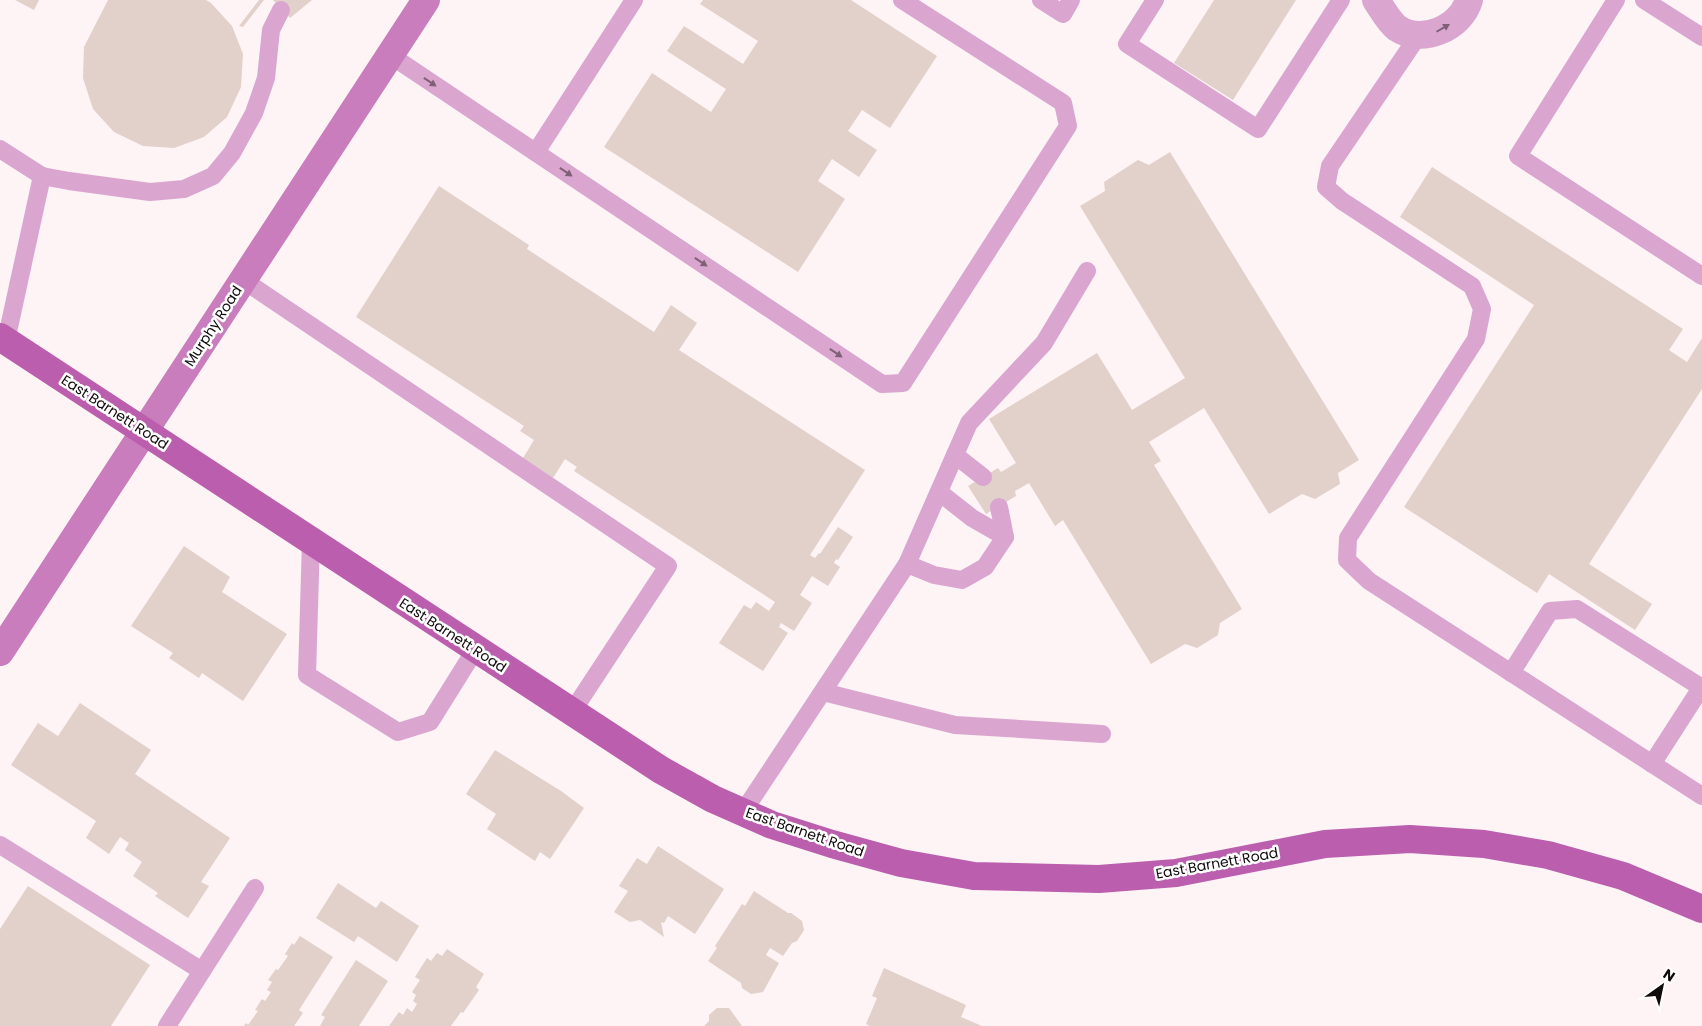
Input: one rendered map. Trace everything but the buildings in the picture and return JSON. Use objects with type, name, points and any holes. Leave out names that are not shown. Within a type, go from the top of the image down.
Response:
[{"type":"main road","name":"East Barnett Road","points":[[3,339],[475,650],[661,770],[713,799],[772,824],[901,863],[974,876],[1099,880],[1176,873],[1325,844],[1410,839],[1484,844],[1548,855],[1623,876],[1701,907]]},
{"type":"street","points":[[1376,0],[1397,28],[1418,36],[1442,31],[1466,10],[1469,0]]},
{"type":"street","name":"Murphy Road","points":[[0,652],[390,55],[417,3]]},
{"type":"lane","points":[[536,152],[634,0]]},
{"type":"lane","points":[[390,55],[882,384],[903,383],[1068,126],[1063,103],[902,0]]},
{"type":"lane","points":[[1041,0],[1063,14],[1071,0]]},
{"type":"lane","points":[[1155,0],[1127,44],[1258,129],[1342,0]]},
{"type":"lane","points":[[1616,0],[1518,156],[1702,276]]},
{"type":"lane","points":[[1644,0],[1702,37]]},
{"type":"lane","points":[[0,149],[42,176],[150,192],[184,189],[213,176],[232,153],[254,113],[266,78],[271,30],[281,10]]},
{"type":"lane","points":[[1418,36],[1330,166],[1326,187],[1342,201],[1472,286],[1482,309],[1476,339],[1348,538],[1347,560],[1369,581],[1702,796]]},
{"type":"lane","points":[[3,339],[42,176]]},
{"type":"lane","points":[[743,812],[908,564],[968,423],[1044,342],[1087,272]]},
{"type":"lane","points":[[243,280],[668,566],[572,712]]},
{"type":"lane","points":[[956,455],[983,477]]},
{"type":"lane","points":[[939,492],[972,518],[1005,537]]},
{"type":"lane","points":[[908,564],[934,575],[962,580],[985,567],[1005,537],[999,506]]},
{"type":"lane","points":[[311,541],[307,675],[398,732],[430,722],[475,650]]},
{"type":"lane","points":[[1511,673],[1550,611],[1577,609],[1702,688],[1652,764]]},
{"type":"lane","points":[[823,692],[955,725],[1102,734]]},
{"type":"lane","points":[[0,846],[202,971]]},
{"type":"lane","points":[[167,1026],[255,888]]}]
